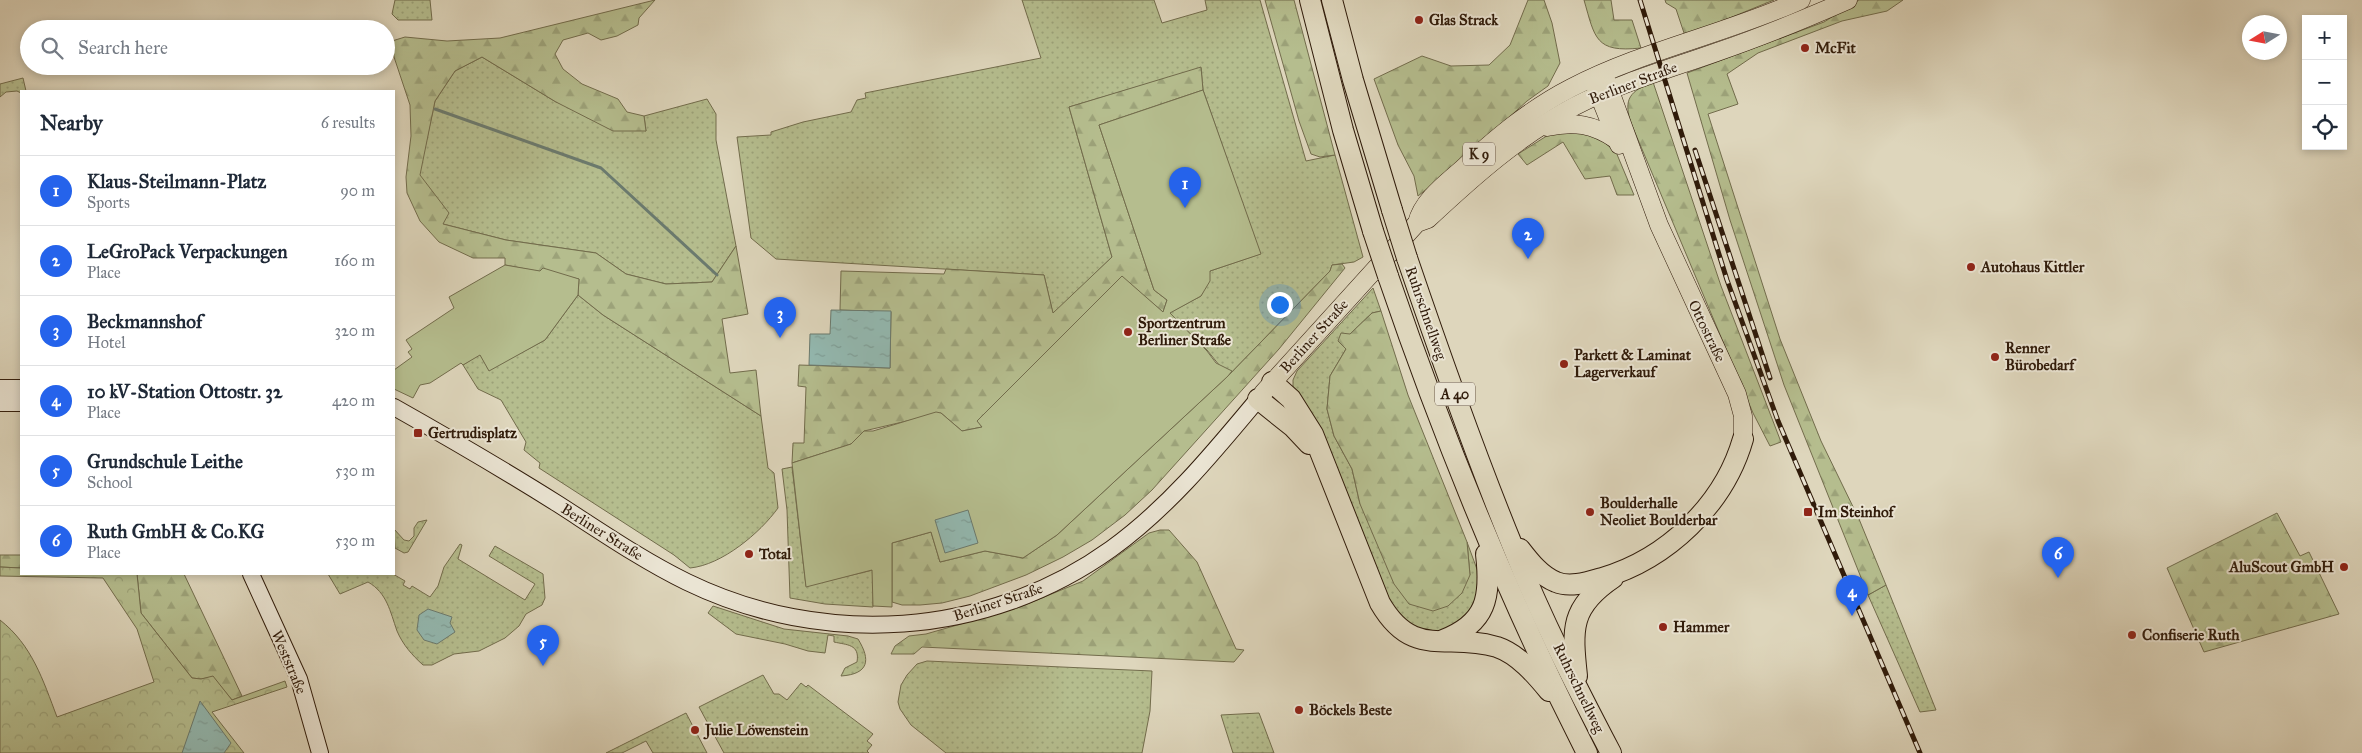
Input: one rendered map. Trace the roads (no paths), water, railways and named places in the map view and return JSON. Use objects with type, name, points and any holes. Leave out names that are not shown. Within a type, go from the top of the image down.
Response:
[{"type":"highway","name":"Ruhrschnellweg","points":[[1310,0],[1343,130],[1373,231],[1438,420],[1483,533],[1586,753]]},
{"type":"highway","name":"Ruhrschnellweg","points":[[1332,0],[1352,80],[1434,338],[1506,529],[1579,692],[1611,753]]},
{"type":"highway","points":[[1272,382],[1291,400],[1304,418],[1324,463],[1368,575],[1388,616],[1401,630],[1412,637],[1422,640],[1499,648],[1518,659],[1541,682],[1567,715]]},
{"type":"highway","points":[[1258,399],[1293,427],[1324,463]]},
{"type":"highway","points":[[1506,529],[1541,572],[1557,582],[1572,584],[1621,572],[1646,561],[1695,521],[1727,477],[1738,458],[1743,439]]},
{"type":"highway","points":[[1441,641],[1469,627],[1485,604],[1489,590],[1483,533]]},
{"type":"highway","points":[[1579,692],[1574,641],[1576,618],[1585,603],[1598,588],[1621,572]]},
{"type":"main road","name":"Berliner Straße","points":[[1417,223],[1420,211],[1450,180],[1500,136],[1542,104],[1598,75],[1801,0]]},
{"type":"main road","name":"Berliner Straße","points":[[395,408],[510,474],[636,554],[688,583],[729,600],[783,616],[832,624],[880,626],[924,623],[965,616],[1026,596],[1077,570],[1111,549],[1162,507],[1272,382],[1417,223],[1428,219],[1492,162],[1538,129],[1573,107],[1604,93],[1760,37],[1848,0]]},
{"type":"main road","name":"Ottostraße","points":[[1598,75],[1617,140],[1635,181],[1659,225]]},
{"type":"main road","name":"Ottostraße","points":[[1604,93],[1659,225],[1737,394],[1743,416],[1743,439]]},
{"type":"main road","points":[[1538,129],[1558,125],[1585,124],[1601,130],[1617,140]]},
{"type":"main road","points":[[0,388],[20,388]]},
{"type":"main road","points":[[0,403],[20,403]]},
{"type":"main road","name":"Weststraße","points":[[251,575],[299,679],[320,753]]},
{"type":"water","points":[[831,310],[891,311],[890,368],[809,365],[810,334],[830,334]]},
{"type":"water","points":[[968,510],[978,543],[945,553],[935,520]]},
{"type":"water","points":[[428,609],[452,617],[450,623],[455,632],[437,644],[424,640],[417,630],[419,615]]},
{"type":"water","points":[[200,701],[231,743],[224,753],[182,753]]},
{"type":"waterway","points":[[435,109],[601,168],[717,275]]},
{"type":"railway","points":[[1640,0],[1727,280],[1778,421],[1920,753]]},
{"type":"railway","points":[[1695,150],[1770,378]]},
{"type":"place","name":"Glas Strack","points":[[1419,20]]},
{"type":"place","name":"McFit","points":[[1805,48]]},
{"type":"place","name":"Klaus-Steilmann-Platz","points":[[1185,208]]},
{"type":"place","name":"LeGroPack Verpackungen","points":[[1528,259]]},
{"type":"place","name":"Autohaus Kittler","points":[[1971,267]]},
{"type":"place","name":"Sportzentrum Berliner Straße","points":[[1128,332]]},
{"type":"place","name":"Beckmannshof","points":[[780,338]]},
{"type":"place","name":"Renner Bürobedarf","points":[[1995,357]]},
{"type":"place","name":"Parkett & Laminat Lagerverkauf","points":[[1564,364]]},
{"type":"place","name":"Gertrudisplatz","points":[[418,433]]},
{"type":"place","name":"Boulderhalle Neoliet Boulderbar","points":[[1590,512]]},
{"type":"place","name":"Im Steinhof","points":[[1808,512]]},
{"type":"place","name":"Total","points":[[749,554]]},
{"type":"place","name":"AluScout GmbH","points":[[2344,567]]},
{"type":"place","name":"Ruth GmbH & Co.KG","points":[[2058,578]]},
{"type":"place","name":"10 kV-Station Ottostr. 32","points":[[1852,616]]},
{"type":"place","name":"Hammer","points":[[1663,627]]},
{"type":"place","name":"Confiserie Ruth","points":[[2132,635]]},
{"type":"place","name":"Grundschule Leithe","points":[[543,666]]},
{"type":"place","name":"Böckels Beste","points":[[1299,710]]},
{"type":"place","name":"Julie Löwenstein","points":[[695,730]]}]
